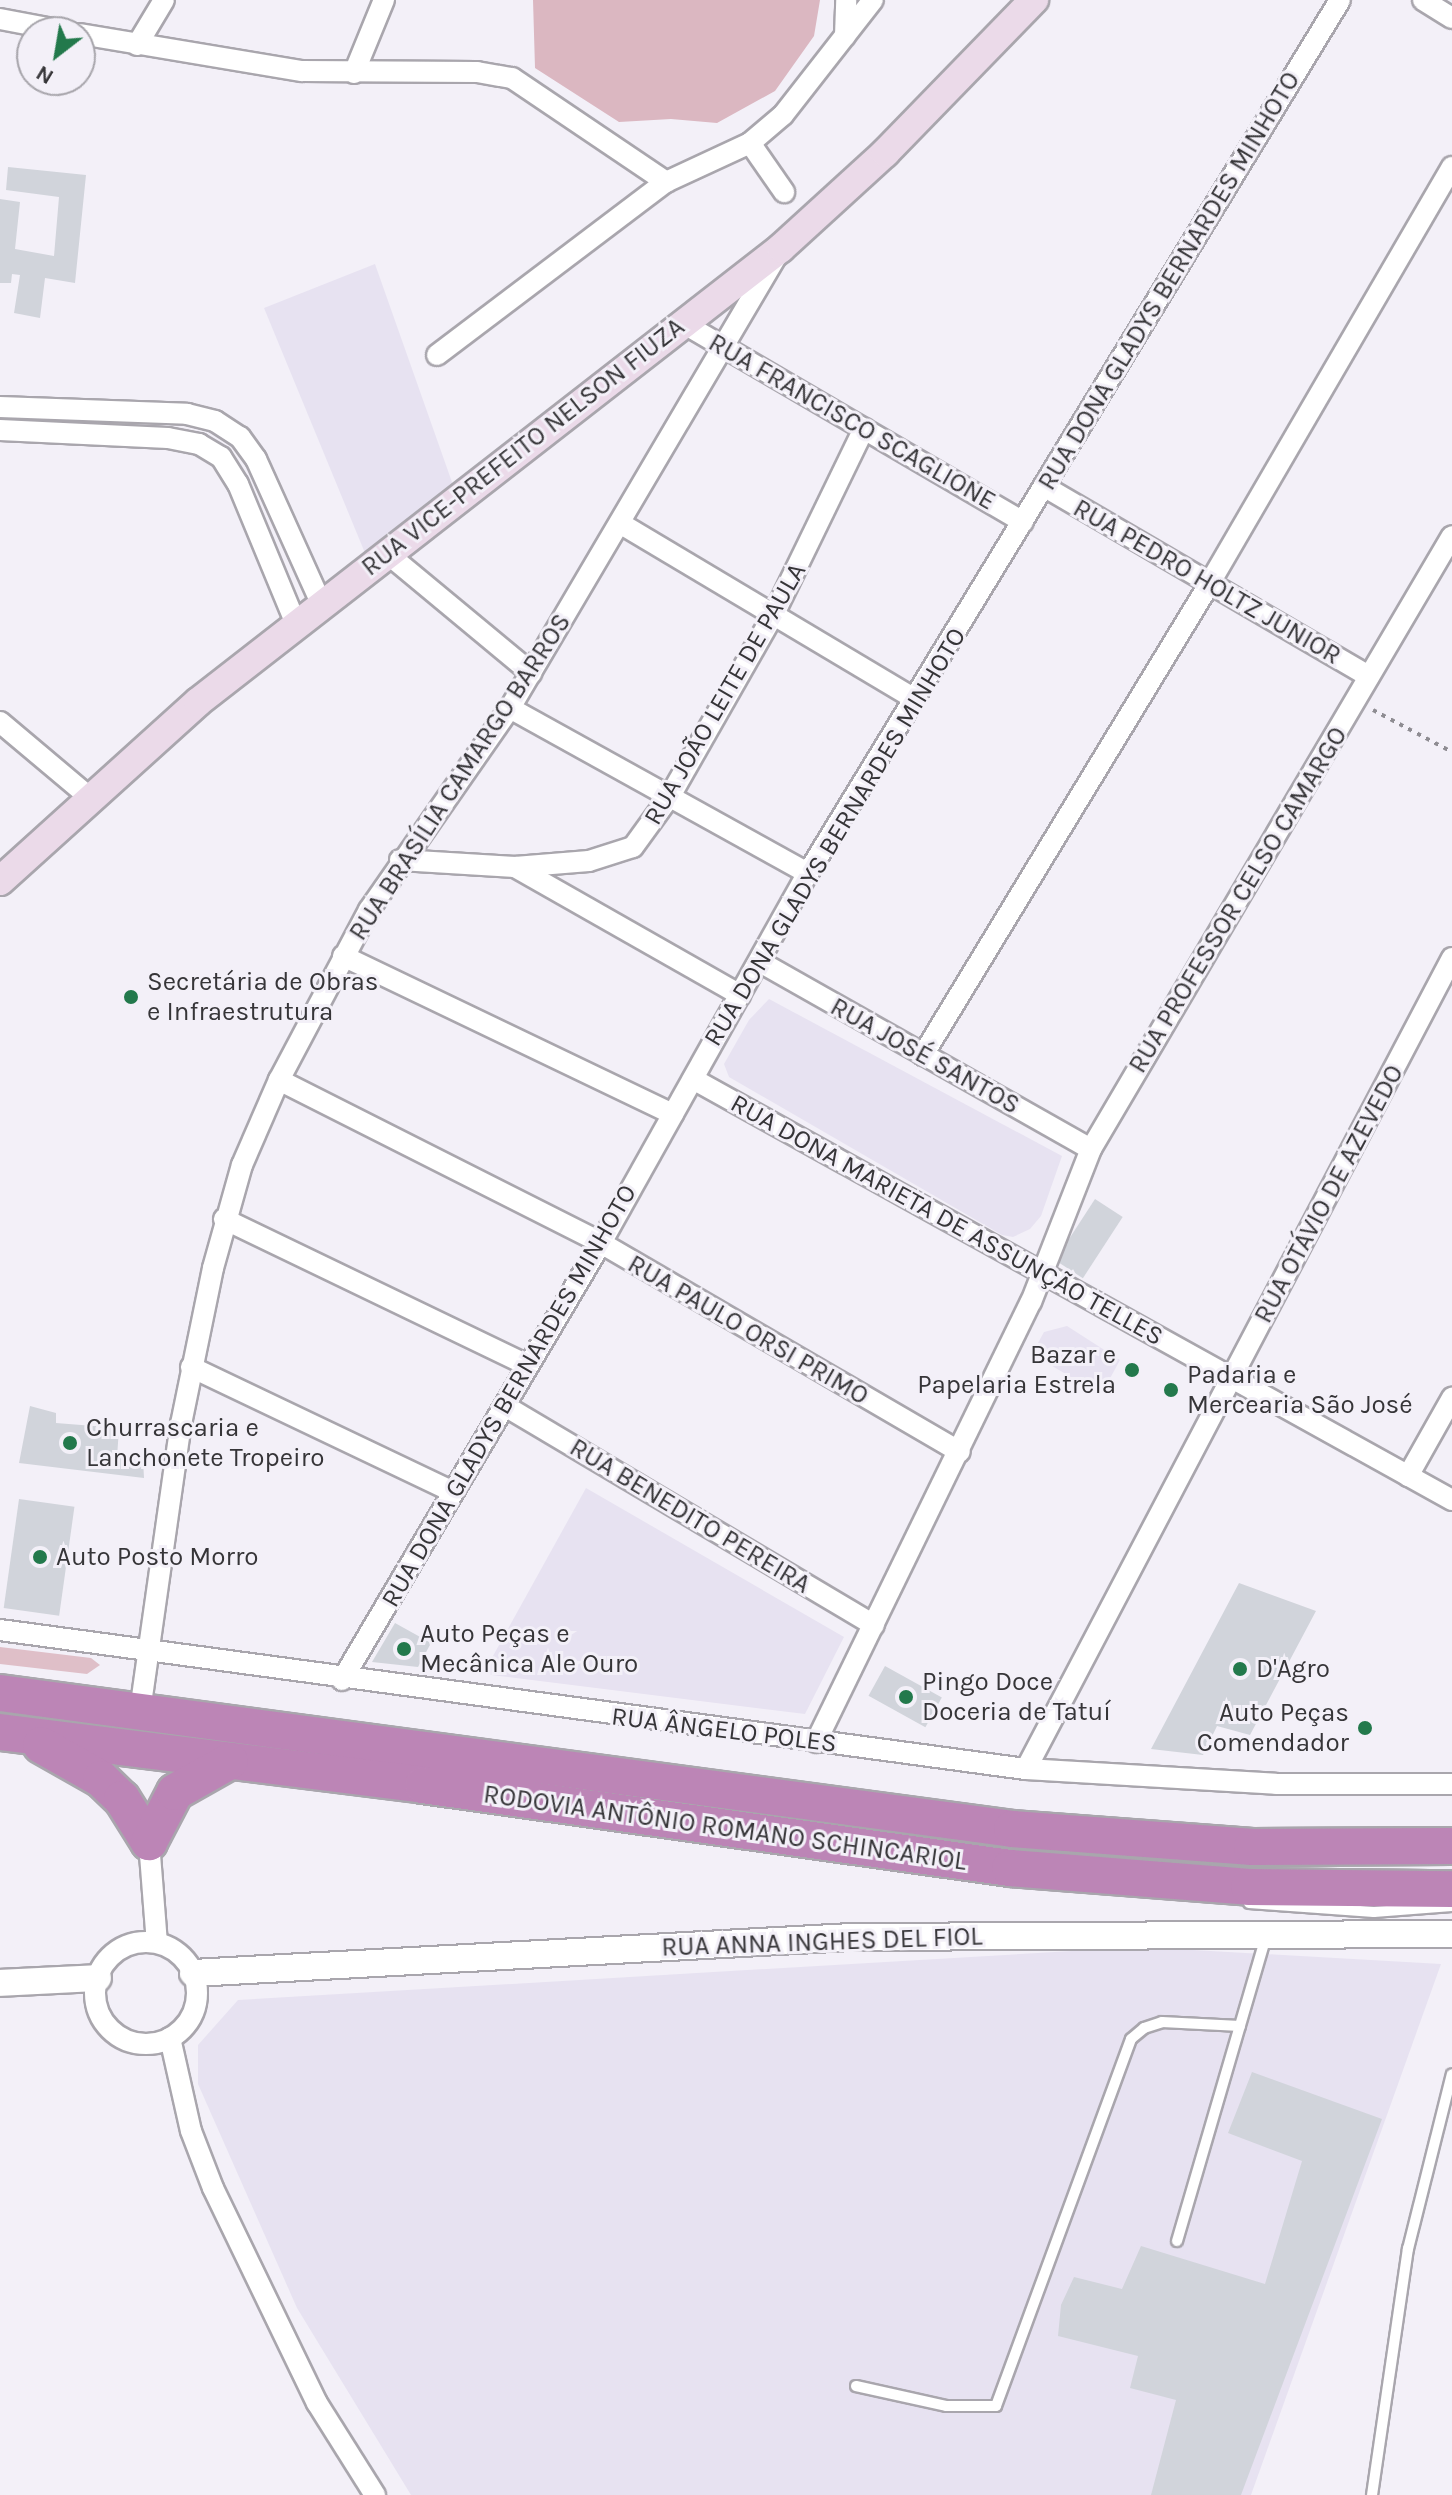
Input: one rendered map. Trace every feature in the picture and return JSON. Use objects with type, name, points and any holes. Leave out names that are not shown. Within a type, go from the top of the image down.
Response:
[{"type":"highway","name":"RODOVIA ANTÔNIO ROMANO SCHINCARIOL","points":[[0,1693],[1012,1829],[1185,1844],[1443,1843]]},
{"type":"highway","name":"RODOVIA ANTÔNIO ROMANO SCHINCARIOL","points":[[11,1734],[230,1761],[919,1857],[1105,1878],[1249,1887],[1452,1889]]},
{"type":"highway","points":[[11,1734],[101,1779],[122,1799],[149,1842]]},
{"type":"highway","points":[[149,1842],[175,1792],[230,1761]]},
{"type":"main road","name":"RUA VICE-PREFEITO NELSON FIUZA","points":[[0,881],[89,797],[296,624],[389,555],[781,248],[885,153],[1034,0]]},
{"type":"street","points":[[137,45],[164,0]]},
{"type":"street","points":[[354,73],[384,0]]},
{"type":"street","points":[[845,36],[846,0]]},
{"type":"street","points":[[437,355],[666,182],[750,143],[783,115],[873,0]]},
{"type":"street","name":"RUA DONA GLADYS BERNARDES MINHOTO","points":[[342,1680],[601,1243],[808,873],[1340,0]]},
{"type":"street","points":[[1423,0],[1452,18]]},
{"type":"street","points":[[96,37],[231,63],[354,73],[477,72],[512,78],[666,182]]},
{"type":"street","points":[[750,143],[784,192]]},
{"type":"street","points":[[923,1055],[1208,586],[1452,167]]},
{"type":"street","name":"RUA BRASÍLIA CAMARGO BARROS","points":[[140,1711],[191,1367],[224,1219],[279,1080],[343,956],[400,860],[510,708],[623,525],[781,248]]},
{"type":"street","points":[[684,324],[765,277]]},
{"type":"street","name":"RUA FRANCISCO SCAGLIONE","points":[[684,324],[1023,522]]},
{"type":"street","points":[[0,407],[187,414],[215,421],[240,437],[256,459],[322,605]]},
{"type":"street","name":"RUA JOÃO LEITE DE PAULA","points":[[400,860],[515,867],[614,856],[647,834],[774,614],[864,429]]},
{"type":"street","points":[[0,430],[168,438],[199,444],[221,457],[238,484],[296,624]]},
{"type":"street","name":"RUA PEDRO HOLTZ JUNIOR","points":[[1045,487],[1208,586],[1369,676]]},
{"type":"street","points":[[623,525],[915,699]]},
{"type":"street","name":"RUA PROFESSOR CELSO CAMARGO","points":[[816,1742],[960,1452],[1043,1273],[1091,1149],[1452,536]]},
{"type":"street","points":[[389,555],[531,673]]},
{"type":"street","points":[[510,708],[808,873]]},
{"type":"street","points":[[0,722],[89,797]]},
{"type":"street","name":"RUA JOÃO LEITE DE PAULA","points":[[515,867],[740,995]]},
{"type":"street","points":[[343,956],[673,1114]]},
{"type":"street","name":"RUA OTÁVIO DE AZEVEDO","points":[[1026,1769],[1452,958]]},
{"type":"street","name":"RUA JOSÉ SANTOS","points":[[760,962],[1091,1149]]},
{"type":"street","name":"RUA DONA MARIETA DE ASSUNÇÃO TELLES","points":[[693,1079],[1452,1500]]},
{"type":"street","name":"RUA PAULO ORSI PRIMO","points":[[279,1080],[601,1243],[960,1452]]},
{"type":"street","points":[[224,1219],[528,1365]]},
{"type":"street","points":[[191,1367],[453,1492]]},
{"type":"street","points":[[1408,1476],[1452,1398]]},
{"type":"street","name":"RUA BENEDITO PEREIRA","points":[[505,1406],[874,1625]]},
{"type":"street","name":"RUA ÂNGELO POLES","points":[[0,1630],[342,1680],[1026,1769],[1276,1784],[1452,1784]]},
{"type":"street","points":[[149,1842],[157,1943]]},
{"type":"street","name":"RUA ANNA INGHES DEL FIOL","points":[[193,1973],[852,1937],[1452,1934]]},
{"type":"street","points":[[157,1943],[175,1951],[193,1973],[194,2012],[170,2038],[142,2045],[111,2031],[95,2003],[98,1978],[110,1956],[124,1947],[157,1943]]},
{"type":"street","points":[[0,1983],[98,1978]]},
{"type":"street","points":[[170,2038],[191,2131],[213,2188],[317,2403],[375,2495]]},
{"type":"lane","points":[[1105,1878],[1274,1907],[1374,1912],[1452,1906]]},
{"type":"lane","points":[[1177,2241],[1266,1937]]},
{"type":"lane","points":[[856,2386],[946,2406],[996,2406],[1131,2039],[1144,2028],[1162,2022],[1240,2026]]},
{"type":"lane","points":[[1372,2495],[1408,2249],[1452,2074]]},
{"type":"path","points":[[1356,701],[1452,752]]},
{"type":"shaded area","points":[[533,0],[820,0],[814,36],[775,91],[717,123],[671,119],[619,122],[535,68]]},
{"type":"shaded area","points":[[375,264],[453,485],[365,553],[264,308]]},
{"type":"shaded area","points":[[769,999],[1062,1156],[1041,1216],[1030,1229],[1013,1237],[1002,1235],[729,1077],[724,1064],[749,1020]]},
{"type":"shaded area","points":[[1067,1326],[1120,1360],[1101,1395],[1032,1354],[1044,1332]]},
{"type":"shaded area","points":[[586,1488],[844,1637],[805,1714],[483,1674]]},
{"type":"shaded area","points":[[0,1647],[91,1658],[100,1665],[87,1674],[0,1664]]},
{"type":"shaded area","points":[[1140,1947],[1441,1964],[1251,2495],[411,2495],[297,2308],[198,2084],[198,2045],[238,2000]]},
{"type":"building","points":[[8,167],[86,175],[75,283],[45,278],[40,318],[14,313],[20,275],[12,274],[11,283],[0,283],[0,199],[20,202],[15,249],[54,256],[59,197],[6,190]]},
{"type":"building","points":[[1095,1199],[1123,1217],[1083,1278],[1055,1260]]},
{"type":"building","name":"Churrascaria e Lanchonete Tropeiro","points":[[30,1406],[56,1413],[56,1423],[119,1428],[117,1458],[143,1459],[144,1478],[19,1463]]},
{"type":"building","name":"Auto Posto Morro","points":[[19,1499],[74,1507],[59,1616],[4,1608]]},
{"type":"building","name":"D'Agro","points":[[1239,1583],[1316,1611],[1250,1735],[1217,1726],[1203,1755],[1151,1749]]},
{"type":"building","name":"Auto Peças e Mecânica Ale Ouro","points":[[395,1623],[431,1643],[418,1667],[372,1662]]},
{"type":"building","name":"Pingo Doce Doceria de Tatuí","points":[[885,1666],[942,1698],[925,1727],[869,1696]]},
{"type":"building","points":[[1252,2072],[1382,2119],[1241,2495],[1151,2495],[1176,2400],[1130,2388],[1138,2356],[1058,2336],[1061,2305],[1074,2277],[1122,2289],[1141,2246],[1265,2284],[1302,2161],[1228,2133]]},
{"type":"place","name":"Secretária de Obras e Infraestrutura","points":[[131,997]]},
{"type":"place","name":"Bazar e Papelaria Estrela","points":[[1132,1370]]},
{"type":"place","name":"Padaria e Mercearia São José","points":[[1171,1390]]},
{"type":"place","name":"Churrascaria e Lanchonete Tropeiro","points":[[70,1443]]},
{"type":"place","name":"Auto Posto Morro","points":[[40,1557]]},
{"type":"place","name":"Auto Peças e Mecânica Ale Ouro","points":[[404,1649]]},
{"type":"place","name":"D'Agro","points":[[1240,1669]]},
{"type":"place","name":"Pingo Doce Doceria de Tatuí","points":[[906,1697]]},
{"type":"place","name":"Auto Peças Comendador","points":[[1365,1728]]}]
